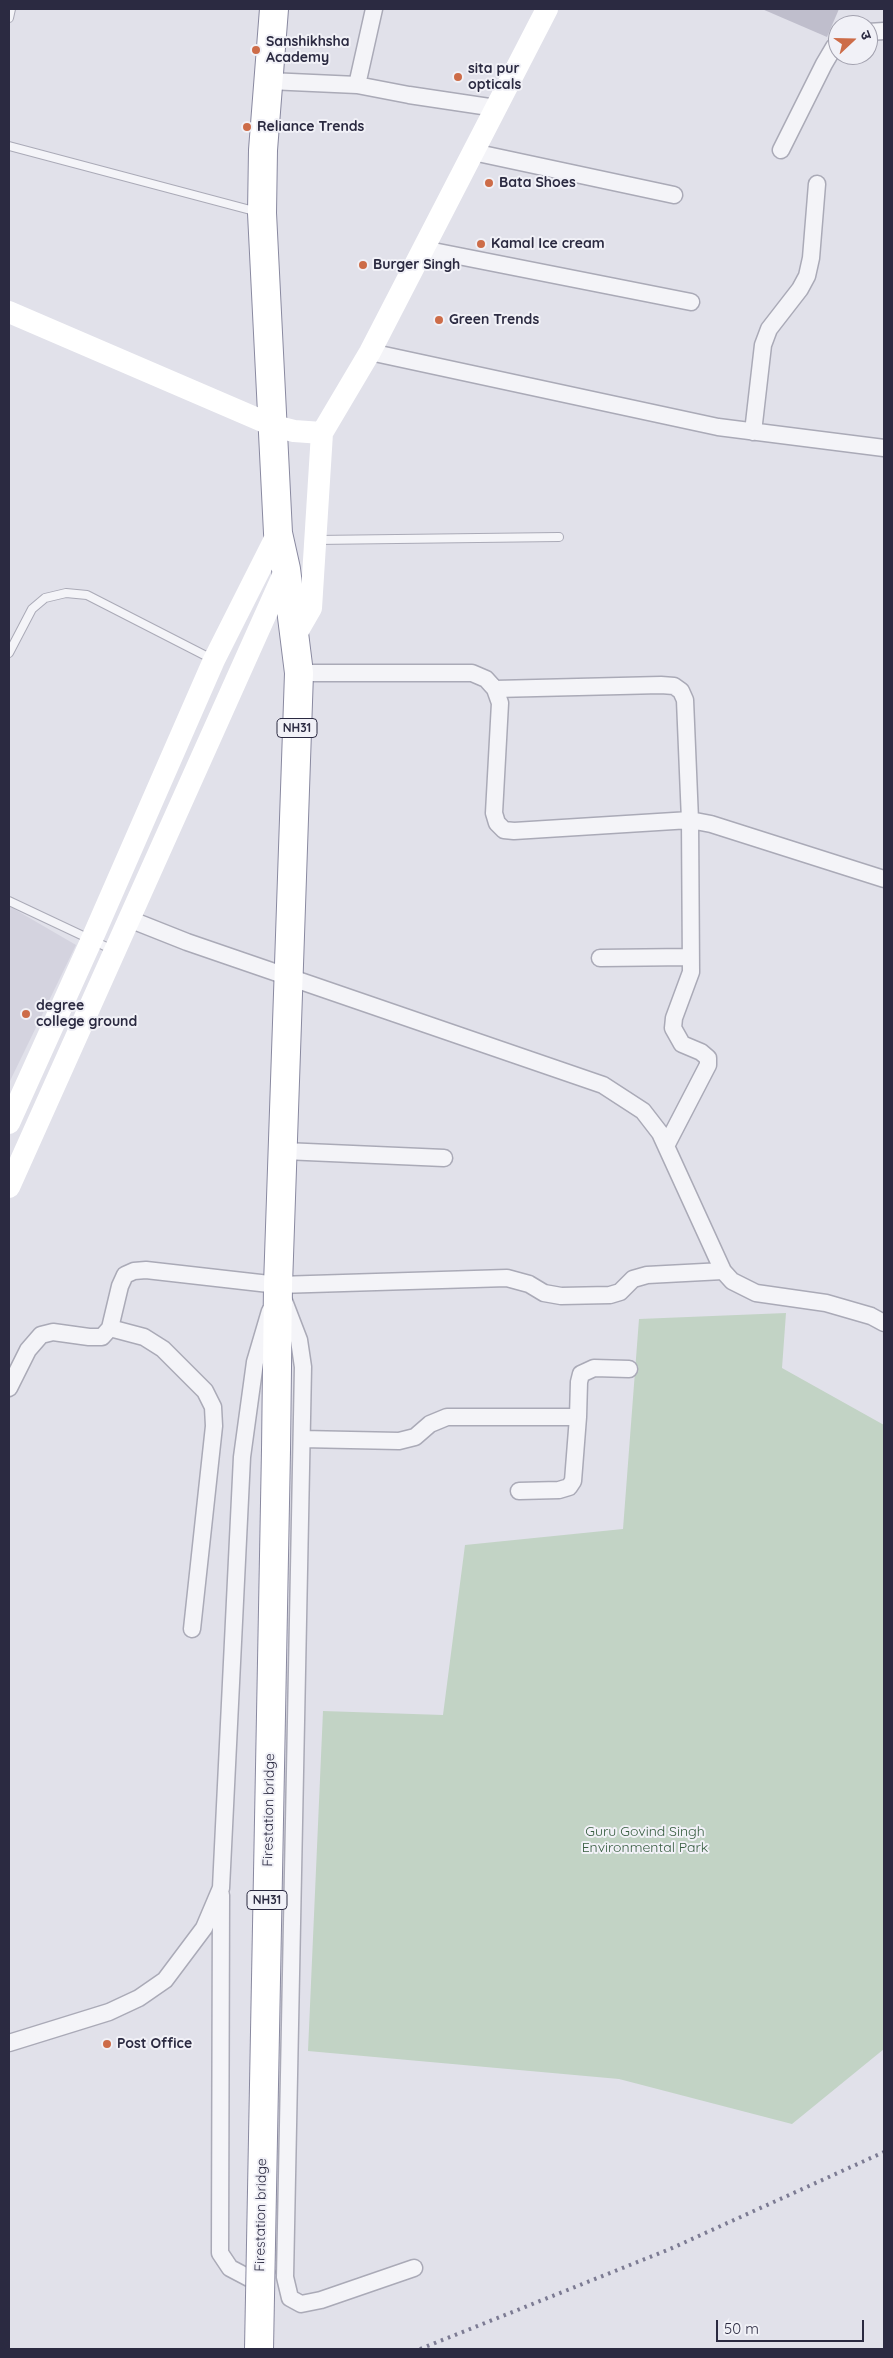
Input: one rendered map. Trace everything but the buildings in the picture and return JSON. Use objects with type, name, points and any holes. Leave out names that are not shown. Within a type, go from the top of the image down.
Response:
[{"type":"highway","name":"NH31","points":[[274,9],[263,150],[262,213],[278,532],[296,634],[299,673],[278,1285]]},
{"type":"highway","name":"Firestation bridge","points":[[259,2349],[278,1285]]},
{"type":"street","points":[[357,85],[374,9]]},
{"type":"street","points":[[296,634],[311,608],[322,433],[370,352],[547,9]]},
{"type":"street","points":[[781,150],[828,57]]},
{"type":"street","points":[[268,81],[357,85],[408,95],[496,108]]},
{"type":"street","points":[[473,152],[674,195]]},
{"type":"street","points":[[753,432],[763,345],[769,329],[800,289],[807,276],[817,184]]},
{"type":"street","points":[[423,249],[692,302]]},
{"type":"street","points":[[9,312],[274,426],[294,431],[322,433]]},
{"type":"street","points":[[370,352],[718,427],[884,448]]},
{"type":"street","points":[[9,1123],[92,940],[214,660],[278,532]]},
{"type":"street","points":[[9,1186],[113,950],[129,919],[286,569]]},
{"type":"street","points":[[299,673],[472,673],[486,679],[495,690],[500,703],[494,813],[497,823],[504,830],[514,831],[690,820],[711,824],[884,879]]},
{"type":"street","points":[[495,690],[674,686],[681,691],[685,700],[690,820],[690,957],[689,982],[674,1018],[674,1028],[682,1044],[701,1052],[708,1058],[708,1065],[666,1146]]},
{"type":"street","points":[[129,919],[187,942],[603,1085],[626,1098],[643,1111],[660,1133],[723,1271],[732,1281],[756,1294],[826,1303],[872,1316],[884,1322]]},
{"type":"street","points":[[600,958],[690,957]]},
{"type":"street","points":[[284,1151],[444,1158]]},
{"type":"street","points":[[9,1388],[30,1345],[41,1335],[53,1332],[102,1337],[110,1328],[120,1286],[126,1275],[146,1270],[278,1285],[507,1278],[519,1280],[544,1293],[561,1296],[610,1295],[620,1292],[633,1279],[647,1275],[723,1271]]},
{"type":"street","points":[[278,1285],[299,1340],[304,1367],[285,2277],[290,2298],[301,2304],[321,2300],[414,2268]]},
{"type":"street","points":[[278,1285],[255,1362],[242,1458],[221,1888],[220,2253],[230,2268],[249,2278],[286,2266]]},
{"type":"street","points":[[110,1328],[144,1337],[162,1349],[204,1391],[213,1407],[214,1426],[192,1629]]},
{"type":"street","points":[[519,1491],[559,1490],[569,1487],[573,1481],[581,1374],[594,1368],[629,1369]]},
{"type":"street","points":[[302,1438],[399,1441],[415,1437],[430,1424],[446,1417],[578,1417]]},
{"type":"street","points":[[9,2043],[109,2012],[139,1998],[165,1980],[204,1928],[221,1888]]},
{"type":"lane","points":[[9,18],[11,9]]},
{"type":"lane","points":[[9,146],[262,213]]},
{"type":"lane","points":[[316,540],[559,537]]},
{"type":"lane","points":[[9,653],[32,609],[45,598],[66,593],[88,595],[214,660]]},
{"type":"lane","points":[[9,901],[113,950]]},
{"type":"shaded area","name":"degree college ground","points":[[9,906],[76,945],[9,1083]]},
{"type":"green space","name":"Guru Govind Singh Environmental Park","points":[[786,1313],[782,1368],[884,1425],[884,2049],[792,2124],[619,2079],[308,2051],[323,1711],[443,1715],[465,1545],[623,1529],[639,1319]]},
{"type":"railway","points":[[420,2349],[670,2249],[884,2152]]},
{"type":"place","name":"Sanshikhsha Academy","points":[[256,50]]},
{"type":"place","name":"sita pur opticals","points":[[458,77]]},
{"type":"place","name":"Reliance Trends","points":[[247,127]]},
{"type":"place","name":"Bata Shoes","points":[[489,183]]},
{"type":"place","name":"Kamal Ice cream","points":[[481,244]]},
{"type":"place","name":"Burger Singh","points":[[363,265]]},
{"type":"place","name":"Green Trends","points":[[439,320]]},
{"type":"place","name":"degree college ground","points":[[26,1014]]},
{"type":"place","name":"Post Office","points":[[107,2044]]}]
